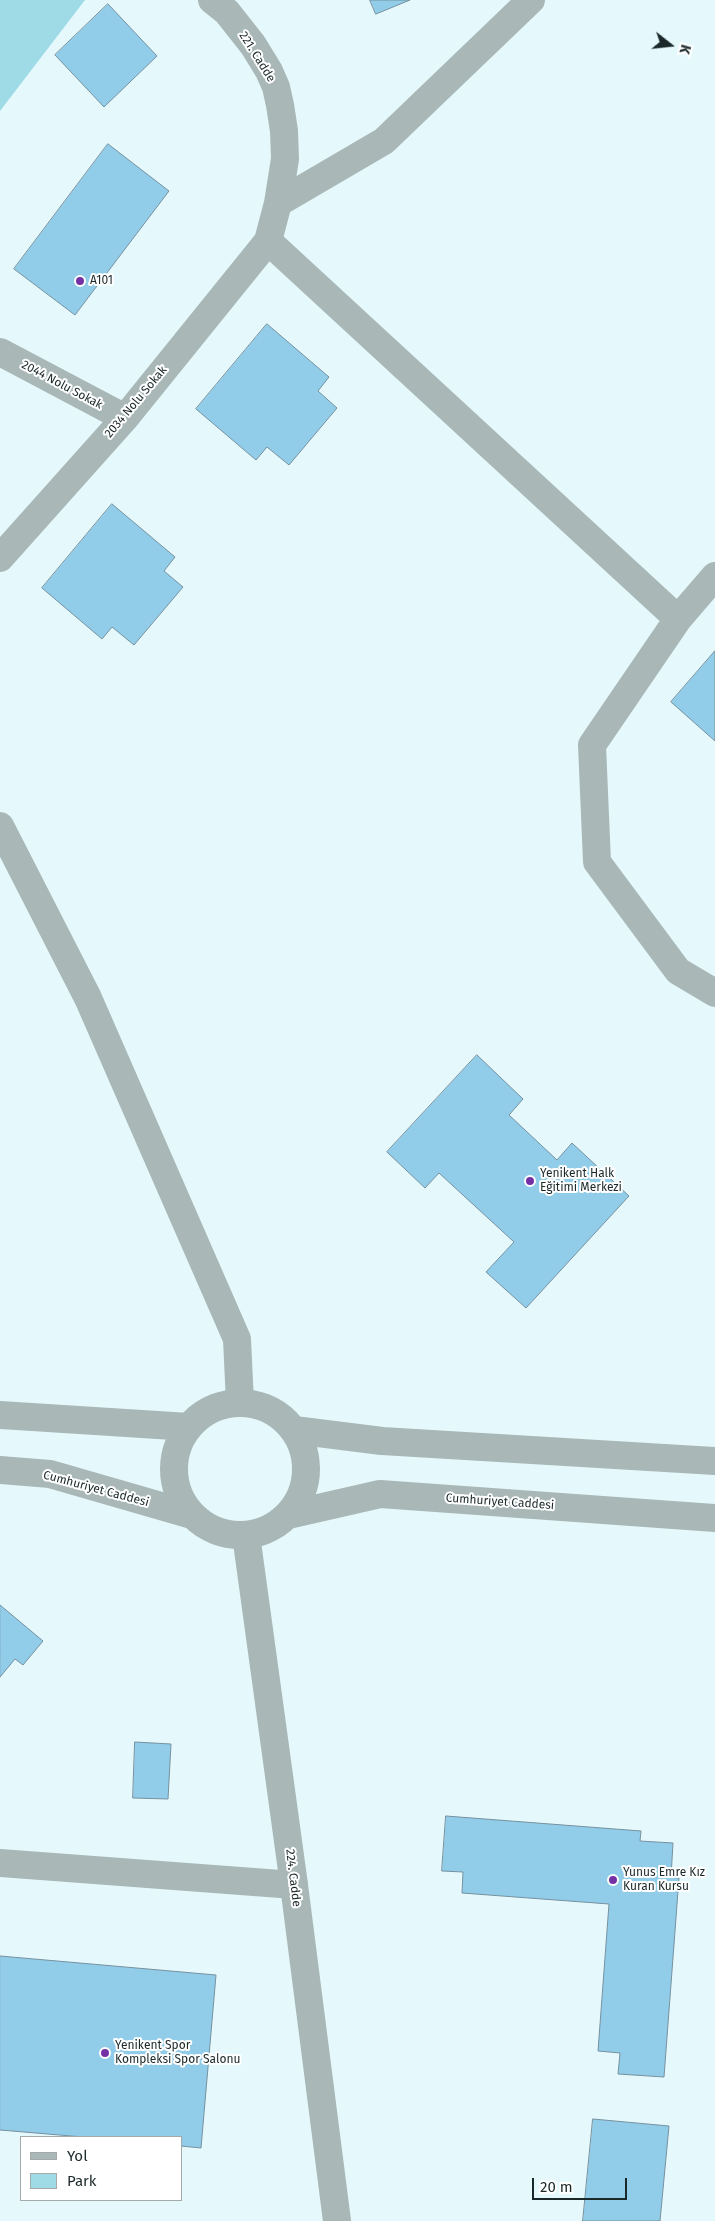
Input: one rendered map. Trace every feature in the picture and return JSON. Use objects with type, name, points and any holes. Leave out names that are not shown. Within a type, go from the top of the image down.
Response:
[{"type":"street","name":"221. Cadde","points":[[212,0],[227,12],[253,45],[276,87],[284,131],[285,159],[278,203],[268,241]]},
{"type":"street","points":[[278,203],[384,141],[531,0]]},
{"type":"street","points":[[268,241],[678,618]]},
{"type":"street","name":"2034 Nolu Sokak","points":[[0,558],[125,418],[268,241]]},
{"type":"street","name":"2044 Nolu Sokak","points":[[0,352],[125,418]]},
{"type":"street","points":[[715,576],[678,618],[592,745],[597,862],[678,971],[715,994]]},
{"type":"street","points":[[0,826],[88,998],[237,1338],[240,1403]]},
{"type":"street","points":[[240,1403],[260,1406],[277,1414],[294,1430],[304,1451],[306,1474],[301,1496],[288,1515],[269,1528],[246,1536],[226,1534],[207,1527],[192,1515],[181,1500],[174,1481],[174,1462],[178,1444],[189,1428],[203,1414],[221,1406],[240,1403]]},
{"type":"street","points":[[0,1415],[189,1428]]},
{"type":"street","points":[[294,1430],[382,1441],[715,1461]]},
{"type":"street","name":"Cumhuriyet Caddesi","points":[[0,1470],[50,1474],[192,1515]]},
{"type":"street","name":"Cumhuriyet Caddesi","points":[[288,1515],[380,1494],[715,1518]]},
{"type":"street","name":"224. Cadde","points":[[246,1536],[294,1885],[336,2221]]},
{"type":"street","points":[[0,1863],[294,1885]]},
{"type":"green space","points":[[0,0],[85,0],[0,111]]},
{"type":"building","points":[[370,0],[410,0],[376,14]]},
{"type":"building","points":[[108,4],[157,56],[104,107],[55,55]]},
{"type":"building","points":[[108,144],[169,191],[75,315],[14,269]]},
{"type":"building","points":[[267,324],[329,377],[318,391],[337,408],[289,465],[267,447],[256,460],[196,409]]},
{"type":"building","points":[[112,504],[175,557],[164,571],[183,587],[134,645],[112,627],[102,639],[42,588]]},
{"type":"building","points":[[715,651],[715,741],[671,702]]},
{"type":"building","name":"Yenikent Halk Eğitimi Merkezi","points":[[477,1055],[523,1099],[509,1115],[557,1160],[572,1143],[629,1196],[526,1308],[486,1272],[514,1242],[439,1173],[425,1188],[387,1152]]},
{"type":"building","points":[[0,1605],[43,1641],[23,1665],[15,1659],[0,1677]]},
{"type":"building","points":[[135,1742],[171,1744],[168,1799],[133,1798]]},
{"type":"building","points":[[446,1816],[641,1831],[640,1841],[673,1843],[671,1877],[679,1878],[664,2077],[618,2074],[620,2053],[598,2051],[609,1904],[462,1893],[463,1872],[442,1871]]},
{"type":"building","name":"Yenikent Spor Kompleksi Spor Salonu","points":[[0,1956],[216,1975],[201,2148],[182,2146],[182,2136],[71,2136],[0,2130]]},
{"type":"building","points":[[593,2119],[669,2126],[660,2221],[583,2221]]},
{"type":"place","name":"A101","points":[[80,281]]},
{"type":"place","name":"Yenikent Halk Eğitimi Merkezi","points":[[530,1181]]},
{"type":"place","name":"Yunus Emre Kız Kuran Kursu","points":[[613,1880]]},
{"type":"place","name":"Yenikent Spor Kompleksi Spor Salonu","points":[[105,2053]]}]
